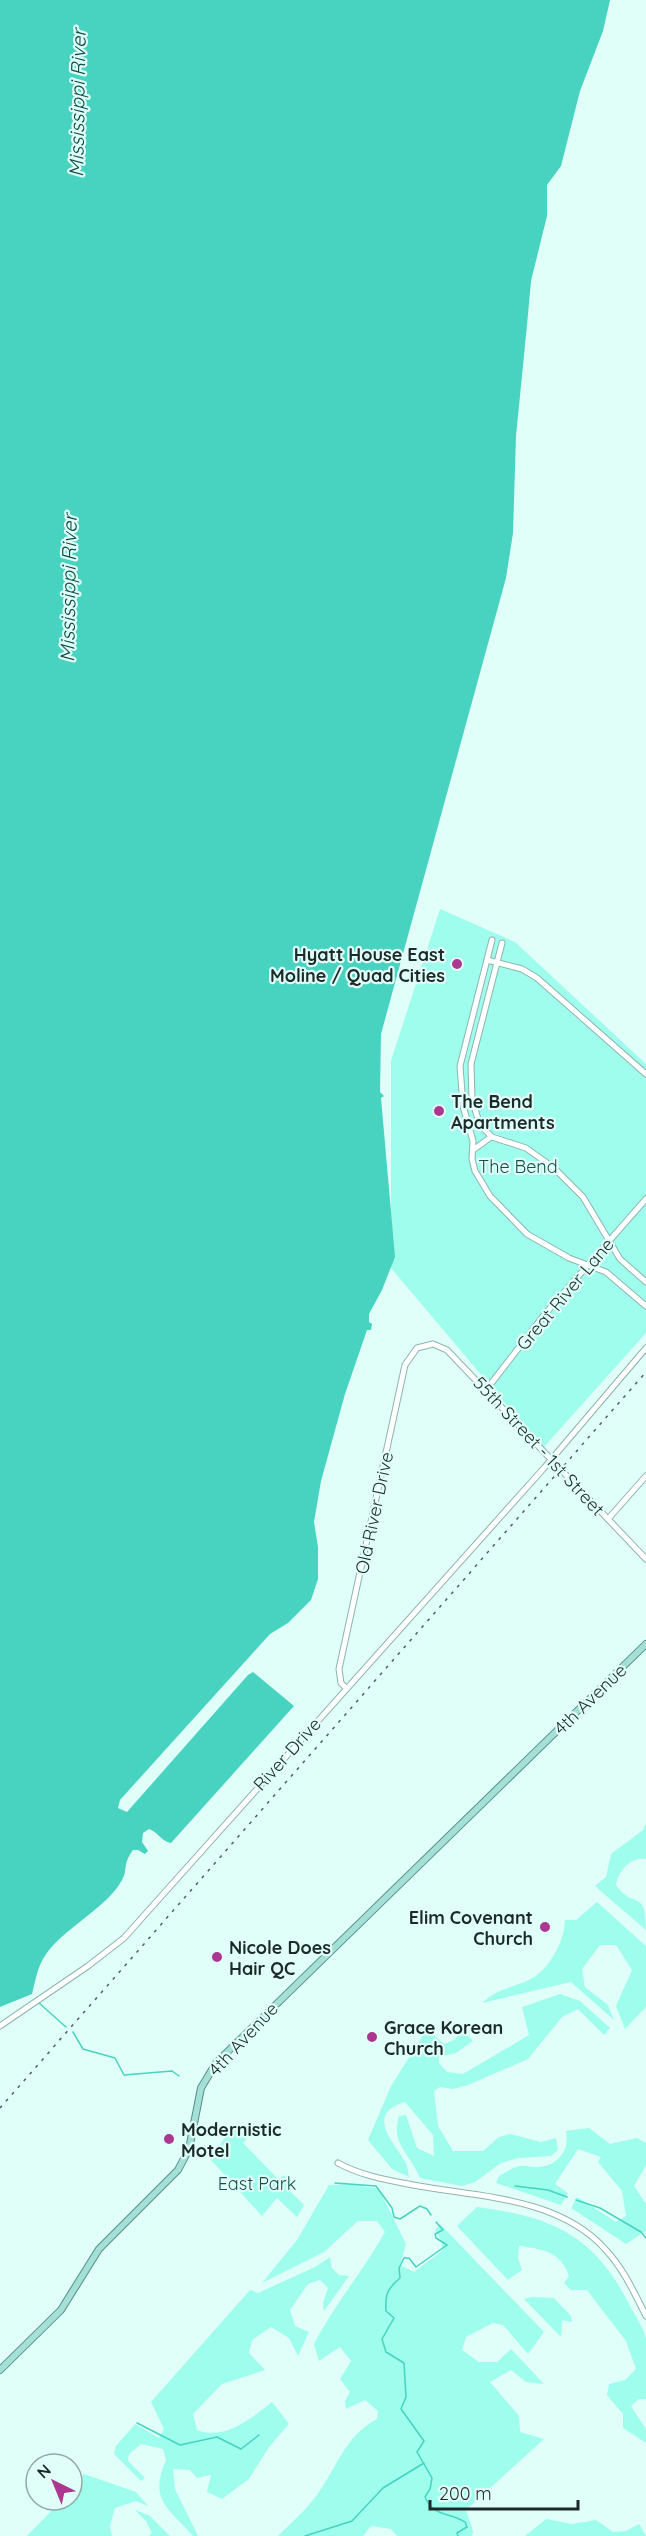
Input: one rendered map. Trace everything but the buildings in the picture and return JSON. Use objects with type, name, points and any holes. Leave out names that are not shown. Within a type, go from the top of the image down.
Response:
[{"type":"main road","name":"4th Avenue","points":[[0,2370],[61,2310],[99,2249],[178,2170],[189,2149],[201,2088],[216,2063],[646,1644]]},
{"type":"street","points":[[492,940],[460,1066],[463,1106],[472,1132],[474,1171],[500,1209],[527,1234],[548,1247],[610,1275],[646,1306]]},
{"type":"street","points":[[502,943],[473,1054],[471,1074],[475,1114],[480,1125],[491,1137],[526,1148],[554,1168],[583,1197],[620,1259],[646,1282]]},
{"type":"street","points":[[487,960],[522,969],[537,978],[646,1074]]},
{"type":"street","points":[[473,1150],[491,1137]]},
{"type":"street","name":"Great River Lane","points":[[486,1390],[589,1264],[646,1199]]},
{"type":"street","name":"55th Street - 1st Street","points":[[425,1346],[433,1344],[447,1350],[646,1559]]},
{"type":"street","name":"Old River Drive","points":[[346,1688],[341,1683],[339,1669],[405,1365],[413,1351],[425,1346]]},
{"type":"street","name":"River Drive","points":[[0,2026],[88,1966],[124,1938],[551,1459],[646,1348]]},
{"type":"street","points":[[608,1519],[646,1476]]},
{"type":"street","points":[[338,2163],[363,2175],[536,2207],[579,2226],[600,2243],[615,2261],[646,2316]]},
{"type":"green space","name":"The Bend","points":[[440,909],[515,942],[646,1064],[646,1333],[543,1448],[391,1268],[391,1061]]},
{"type":"green space","points":[[646,1823],[646,1859],[630,1862],[619,1875],[616,1885],[622,1893],[638,1901],[644,1908],[646,1930],[595,1886],[606,1877],[611,1854],[643,1830]]},
{"type":"green space","points":[[597,1902],[646,1946],[646,2007],[625,2029],[616,2006],[632,1970],[616,1945],[600,1945],[582,1969],[585,1987],[608,2005],[614,2020],[571,1982],[482,2003],[500,1991],[529,1980],[543,1970],[559,1945],[565,1920],[576,1920]]},
{"type":"green space","points":[[560,1994],[580,2001],[610,2028],[604,2035],[578,2009],[562,2017],[528,2059],[468,2085],[453,2089],[440,2087],[434,2091],[438,2126],[453,2151],[483,2151],[499,2137],[510,2134],[541,2142],[556,2138],[558,2150],[551,2156],[519,2158],[501,2163],[475,2182],[462,2186],[420,2178],[399,2142],[397,2126],[399,2116],[406,2115],[417,2148],[434,2156],[433,2135],[405,2102],[393,2107],[386,2114],[384,2122],[390,2139],[406,2163],[409,2177],[392,2169],[368,2140],[391,2086],[427,2029],[444,2044],[454,2040],[463,2030],[473,2041],[456,2053],[439,2057],[439,2063],[447,2072],[463,2074],[529,2035],[522,2007]]},
{"type":"green space","name":"East Park","points":[[232,2125],[239,2132],[246,2126],[252,2132],[243,2143],[279,2180],[283,2175],[291,2183],[287,2188],[304,2205],[297,2217],[277,2198],[262,2216],[211,2160]]},
{"type":"green space","points":[[589,2128],[610,2144],[637,2138],[646,2143],[646,2165],[634,2186],[646,2204],[646,2231],[626,2244],[571,2208],[577,2197],[616,2222],[626,2216],[622,2191],[598,2162],[601,2157],[578,2149],[555,2184],[568,2193],[561,2205],[496,2183],[499,2176],[517,2167],[539,2167],[552,2163],[562,2155],[567,2138],[566,2131]]},
{"type":"green space","points":[[352,2184],[379,2189],[406,2244],[400,2265],[414,2272],[442,2251],[442,2242],[435,2230],[440,2224],[544,2332],[528,2354],[503,2325],[493,2323],[466,2337],[462,2350],[479,2362],[497,2362],[511,2349],[544,2384],[526,2382],[511,2370],[490,2382],[519,2416],[520,2432],[544,2439],[466,2510],[473,2531],[472,2536],[397,2536],[391,2529],[371,2526],[363,2536],[278,2536],[317,2495],[349,2443],[366,2426],[377,2419],[378,2411],[365,2400],[346,2409],[345,2401],[350,2392],[340,2379],[351,2361],[340,2347],[319,2361],[314,2344],[385,2232],[377,2221],[358,2221],[324,2252],[262,2283],[297,2240],[329,2185]]},
{"type":"green space","points":[[477,2207],[526,2216],[566,2232],[584,2244],[614,2279],[641,2325],[646,2339],[646,2399],[639,2399],[631,2406],[646,2429],[646,2443],[623,2428],[623,2414],[607,2395],[609,2384],[625,2380],[636,2369],[626,2341],[587,2290],[571,2290],[564,2283],[569,2276],[566,2268],[550,2253],[519,2246],[518,2258],[522,2270],[508,2280],[457,2226]]},
{"type":"green space","points":[[330,2257],[332,2268],[339,2275],[349,2276],[324,2311],[323,2303],[328,2288],[320,2280],[308,2284],[290,2310],[295,2326],[309,2332],[298,2356],[289,2338],[271,2327],[252,2340],[249,2353],[265,2370],[222,2384],[193,2414],[197,2430],[217,2433],[237,2426],[272,2402],[289,2424],[269,2447],[249,2479],[222,2499],[207,2492],[211,2475],[197,2478],[190,2470],[173,2469],[175,2489],[198,2536],[193,2536],[169,2510],[160,2494],[159,2485],[166,2460],[163,2449],[141,2444],[129,2454],[128,2461],[145,2478],[141,2481],[114,2454],[116,2446],[135,2424],[159,2438],[164,2429],[151,2402],[250,2290],[258,2293],[315,2267]]},
{"type":"green space","points":[[554,2298],[571,2316],[572,2322],[562,2320],[561,2337],[524,2299]]},
{"type":"green space","points":[[84,2474],[136,2492],[148,2506],[136,2501],[115,2508],[110,2526],[112,2536],[27,2536],[50,2512],[84,2512]]},
{"type":"green space","points":[[135,2510],[150,2516],[170,2536],[149,2536],[152,2533],[146,2521]]},
{"type":"green space","points":[[546,2519],[572,2524],[596,2520],[613,2532],[626,2531],[639,2524],[646,2536],[525,2536]]},
{"type":"water","name":"Mississippi River","points":[[0,0],[610,0],[603,31],[580,91],[561,166],[547,185],[547,216],[531,281],[516,436],[513,533],[506,578],[381,1034],[380,1092],[384,1096],[381,1098],[395,1257],[382,1290],[369,1314],[371,1330],[367,1330],[345,1394],[321,1481],[314,1522],[318,1547],[318,1579],[311,1600],[288,1623],[270,1634],[120,1800],[118,1808],[127,1812],[253,1672],[294,1706],[171,1843],[149,1829],[143,1833],[142,1842],[148,1851],[145,1854],[133,1850],[127,1860],[124,1876],[115,1891],[50,1948],[39,1967],[32,1994],[0,2007]]},
{"type":"waterway","points":[[39,2003],[66,2027]]},
{"type":"waterway","points":[[73,2032],[83,2049],[115,2058],[124,2075],[172,2071],[179,2076]]},
{"type":"waterway","points":[[335,2183],[376,2186],[392,2208],[394,2217],[400,2219],[420,2206],[427,2209],[431,2215]]},
{"type":"waterway","points":[[515,2186],[548,2190],[567,2197]]},
{"type":"waterway","points":[[576,2200],[600,2208],[641,2232],[646,2238]]},
{"type":"waterway","points":[[436,2222],[443,2230],[435,2234],[436,2238],[447,2245],[416,2267],[409,2258],[404,2258],[399,2268],[400,2278],[392,2286],[387,2296],[386,2311],[394,2318],[382,2339],[386,2352],[404,2363],[406,2397],[401,2409],[424,2441],[417,2452],[432,2478],[430,2489],[425,2497],[437,2511],[465,2522],[467,2527],[457,2533],[458,2536]]},
{"type":"waterway","points":[[137,2423],[180,2445],[217,2437],[241,2449],[259,2435]]},
{"type":"waterway","points":[[305,2536],[352,2521],[383,2488],[424,2463]]},
{"type":"railway","points":[[0,2108],[646,1372]]},
{"type":"place","name":"Hyatt House East Moline / Quad Cities","points":[[457,964]]},
{"type":"place","name":"The Bend Apartments","points":[[439,1111]]},
{"type":"place","name":"Elim Covenant Church","points":[[545,1927]]},
{"type":"place","name":"Nicole Does Hair QC","points":[[217,1957]]},
{"type":"place","name":"Grace Korean Church","points":[[372,2037]]},
{"type":"place","name":"Modernistic Motel","points":[[169,2139]]}]
